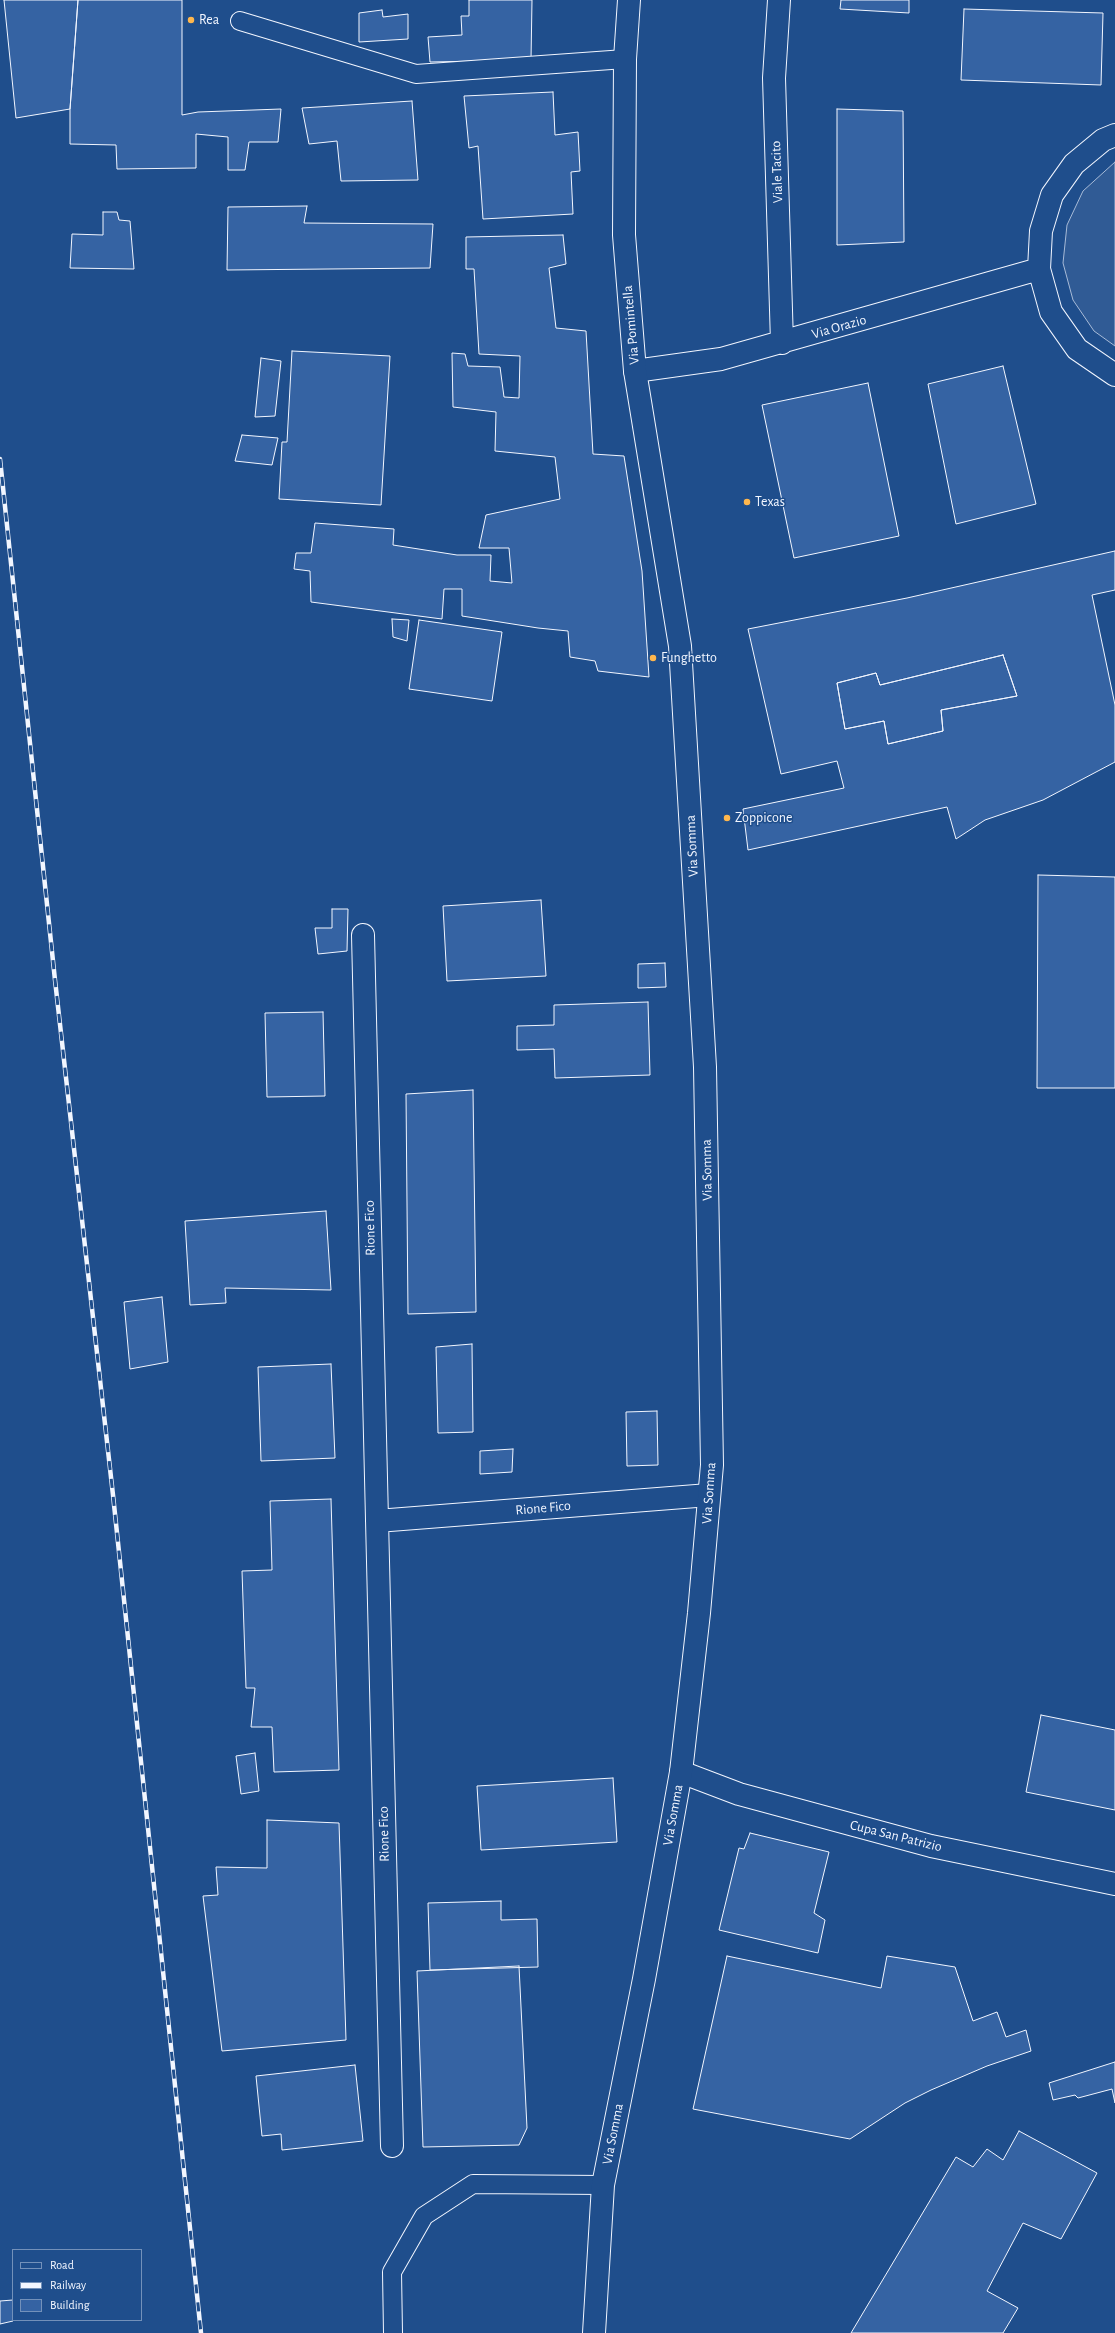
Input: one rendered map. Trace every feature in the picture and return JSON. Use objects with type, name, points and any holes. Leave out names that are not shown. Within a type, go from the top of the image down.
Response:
[{"type":"street","name":"Via Pomintella","points":[[629,0],[625,59],[624,235],[635,371],[680,646]]},
{"type":"street","name":"Viale Tacito","points":[[779,0],[774,78],[782,343]]},
{"type":"street","points":[[1115,135],[1103,140],[1074,164],[1052,195],[1041,231],[1039,269],[1051,312],[1077,349],[1115,375]]},
{"type":"street","name":"Via Orazio","points":[[635,371],[721,359],[782,343],[1039,269]]},
{"type":"street","name":"Via Somma","points":[[594,2333],[603,2185],[644,1979],[681,1772],[712,1465],[705,1067],[680,646]]},
{"type":"street","name":"Rione Fico","points":[[363,935],[392,2146]]},
{"type":"street","name":"Rione Fico","points":[[377,1521],[709,1495]]},
{"type":"street","name":"Cupa San Patrizio","points":[[681,1772],[738,1794],[931,1846],[1115,1884]]},
{"type":"lane","points":[[240,21],[416,74],[625,59]]},
{"type":"lane","points":[[393,2333],[392,2272],[424,2216],[473,2184],[603,2185]]},
{"type":"shaded area","points":[[1115,162],[1115,346],[1094,331],[1073,300],[1063,263],[1067,225],[1083,191]]},
{"type":"building","points":[[4,0],[78,0],[70,109],[16,118]]},
{"type":"building","points":[[78,0],[182,0],[182,115],[198,112],[281,109],[278,142],[249,142],[245,170],[228,170],[228,137],[196,134],[196,168],[117,169],[116,145],[70,144],[70,109]]},
{"type":"building","points":[[469,0],[532,0],[531,60],[430,62],[428,37],[462,35],[461,16],[469,16]]},
{"type":"building","points":[[841,0],[909,0],[909,13],[840,9]]},
{"type":"building","points":[[964,9],[1103,13],[1101,85],[961,80]]},
{"type":"building","points":[[382,10],[383,17],[408,14],[408,39],[359,42],[359,13]]},
{"type":"building","points":[[553,92],[555,135],[578,132],[580,171],[571,172],[573,214],[483,219],[478,146],[469,148],[464,96]]},
{"type":"building","points":[[412,101],[418,180],[341,181],[337,141],[309,144],[302,108]]},
{"type":"building","points":[[837,109],[903,111],[904,242],[837,245]]},
{"type":"building","points":[[307,206],[304,223],[433,224],[430,268],[227,270],[228,207]]},
{"type":"building","points":[[103,212],[117,212],[119,220],[130,221],[134,269],[70,268],[72,234],[103,235]]},
{"type":"building","points":[[563,235],[566,264],[549,268],[556,328],[586,331],[593,454],[624,456],[642,571],[649,677],[598,671],[595,661],[570,657],[568,631],[538,628],[462,616],[462,589],[444,589],[442,619],[311,602],[310,571],[294,569],[296,553],[311,553],[315,523],[394,529],[393,545],[457,555],[491,555],[490,581],[512,583],[509,548],[479,548],[486,515],[560,499],[555,457],[495,451],[496,412],[453,407],[452,353],[465,354],[468,366],[500,367],[504,397],[519,398],[520,356],[479,354],[474,269],[466,269],[466,237]]},
{"type":"building","points":[[292,351],[390,356],[381,505],[279,499],[282,442],[287,442]]},
{"type":"building","points":[[261,358],[281,361],[275,416],[255,417]]},
{"type":"building","points":[[1003,366],[1036,504],[956,524],[928,384]]},
{"type":"building","points":[[868,383],[899,536],[794,558],[762,405]]},
{"type":"building","points":[[242,435],[278,438],[272,465],[235,461]]},
{"type":"building","points":[[1115,551],[1115,590],[1092,595],[1115,705],[1115,762],[1043,800],[985,820],[956,839],[947,807],[748,850],[743,809],[844,788],[837,761],[781,774],[748,629],[907,598]],"holes":[[[1003,655],[1017,696],[941,710],[943,731],[888,744],[884,721],[845,729],[837,683],[876,673],[880,685]]]},
{"type":"building","points":[[392,619],[409,620],[407,641],[393,637]]},
{"type":"building","points":[[419,620],[502,632],[492,701],[409,689]]},
{"type":"building","points":[[1003,655],[1017,696],[941,710],[943,731],[888,744],[884,721],[845,729],[837,683],[876,673],[880,685]]},
{"type":"building","points":[[1038,875],[1115,877],[1115,1088],[1037,1088]]},
{"type":"building","points":[[541,900],[546,976],[447,981],[443,906]]},
{"type":"building","points":[[332,909],[348,909],[347,951],[318,954],[315,928],[332,928]]},
{"type":"building","points":[[665,963],[666,987],[638,988],[638,964]]},
{"type":"building","points":[[648,1002],[650,1075],[555,1078],[554,1049],[517,1050],[517,1026],[554,1025],[554,1005]]},
{"type":"building","points":[[323,1012],[325,1096],[267,1097],[265,1013]]},
{"type":"building","points":[[473,1090],[476,1312],[408,1314],[406,1094]]},
{"type":"building","points":[[326,1211],[331,1290],[225,1288],[226,1303],[190,1305],[185,1221]]},
{"type":"building","points":[[162,1297],[168,1362],[130,1369],[124,1302]]},
{"type":"building","points":[[472,1344],[473,1432],[438,1433],[436,1347]]},
{"type":"building","points":[[331,1364],[335,1458],[261,1461],[258,1367]]},
{"type":"building","points":[[657,1411],[658,1465],[627,1466],[626,1412]]},
{"type":"building","points":[[513,1449],[512,1472],[480,1474],[480,1451]]},
{"type":"building","points":[[331,1499],[339,1770],[274,1772],[272,1727],[251,1727],[255,1688],[246,1688],[242,1571],[272,1570],[270,1501]]},
{"type":"building","points":[[1041,1715],[1115,1730],[1115,1810],[1026,1792]]},
{"type":"building","points":[[255,1753],[259,1791],[241,1794],[236,1756]]},
{"type":"building","points":[[613,1778],[617,1842],[481,1850],[477,1786]]},
{"type":"building","points":[[267,1820],[339,1823],[346,2040],[222,2051],[203,1896],[218,1895],[216,1867],[267,1868]]},
{"type":"building","points":[[750,1833],[829,1852],[814,1913],[825,1920],[818,1953],[719,1930],[739,1848],[744,1849]]},
{"type":"building","points":[[501,1901],[501,1920],[537,1919],[538,1967],[430,1970],[428,1903]]},
{"type":"building","points":[[727,1956],[881,1988],[887,1956],[955,1967],[973,2021],[997,2012],[1006,2037],[1026,2030],[1031,2051],[987,2066],[931,2090],[905,2103],[850,2139],[693,2109]]},
{"type":"building","points":[[519,1966],[527,2128],[519,2145],[423,2147],[417,1971]]},
{"type":"building","points":[[1115,2062],[1115,2103],[1112,2089],[1078,2098],[1075,2095],[1053,2100],[1049,2083]]},
{"type":"building","points":[[355,2065],[363,2141],[282,2150],[281,2134],[262,2136],[256,2076]]},
{"type":"building","points":[[1019,2131],[1097,2173],[1061,2239],[1023,2223],[987,2291],[1018,2308],[1003,2333],[851,2333],[956,2157],[973,2167],[987,2149],[1003,2160]]},
{"type":"building","points":[[12,2300],[13,2321],[0,2324],[0,2301]]},
{"type":"railway","points":[[0,459],[55,980],[113,1495],[201,2333]]},
{"type":"place","name":"Rea","points":[[191,20]]},
{"type":"place","name":"Texas","points":[[747,502]]},
{"type":"place","name":"Funghetto","points":[[653,658]]},
{"type":"place","name":"Zoppicone","points":[[727,818]]}]
